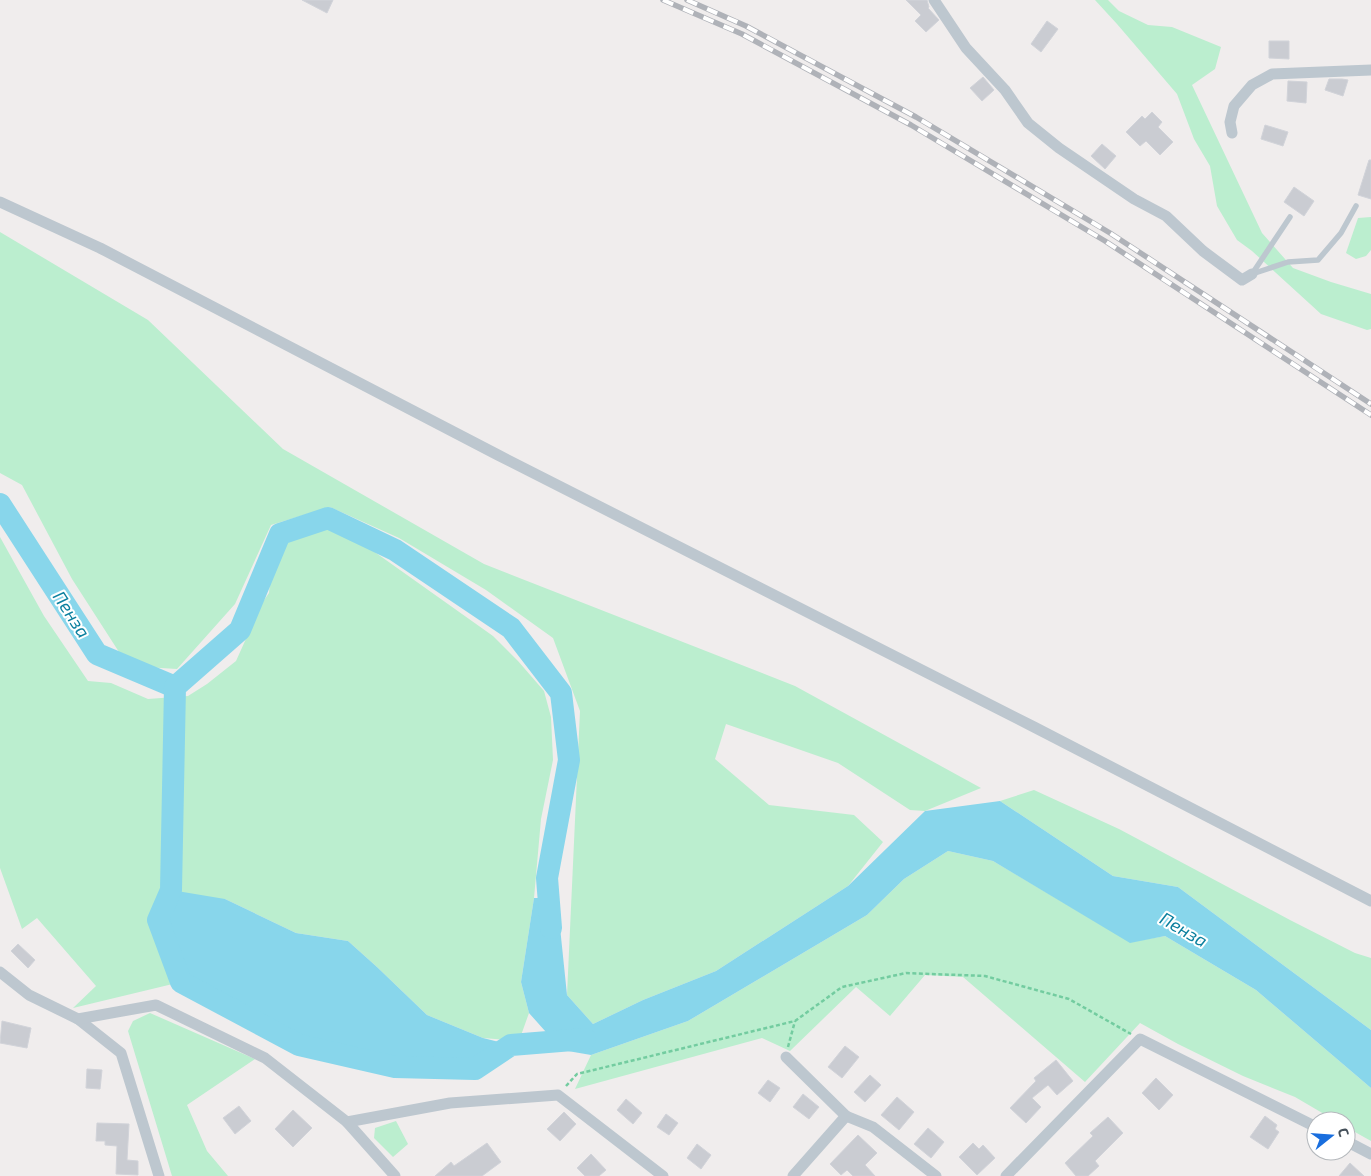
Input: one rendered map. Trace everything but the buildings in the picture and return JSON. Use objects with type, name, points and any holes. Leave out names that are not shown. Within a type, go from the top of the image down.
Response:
[{"type":"street","points":[[934,0],[966,48],[1005,90],[1028,123],[1059,148],[1134,199],[1166,216],[1203,251],[1242,280],[1252,274]]},
{"type":"street","points":[[1232,133],[1230,122],[1234,106],[1252,85],[1272,74],[1371,70]]},
{"type":"street","points":[[0,202],[100,248],[506,459],[1034,727],[1371,901]]},
{"type":"street","points":[[0,972],[29,995],[78,1019],[121,1053],[159,1176]]},
{"type":"street","points":[[78,1019],[156,1005],[265,1058],[347,1122],[395,1176]]},
{"type":"street","points":[[1006,1176],[1140,1039],[1306,1121]]},
{"type":"street","points":[[786,1057],[846,1116],[873,1126],[936,1176]]},
{"type":"street","points":[[347,1122],[450,1103],[558,1095],[663,1176]]},
{"type":"street","points":[[793,1176],[846,1116]]},
{"type":"street","points":[[1356,1146],[1371,1154]]},
{"type":"lane","points":[[1252,274],[1288,262],[1318,260],[1341,233],[1356,206]]},
{"type":"lane","points":[[1252,274],[1290,217]]},
{"type":"path","points":[[558,1095],[577,1074],[795,1021],[842,987],[906,973],[985,976],[1069,999],[1140,1039]]},
{"type":"path","points":[[786,1057],[795,1021]]},
{"type":"green space","points":[[1095,0],[1108,0],[1119,11],[1148,25],[1172,27],[1221,47],[1215,69],[1192,85],[1262,233],[1293,268],[1371,294],[1371,329],[1367,330],[1321,314],[1252,251],[1237,240],[1217,206],[1210,166],[1194,139],[1177,94]]},
{"type":"green space","points":[[1371,217],[1371,250],[1366,256],[1356,259],[1346,253],[1358,218]]},
{"type":"green space","points":[[0,232],[148,320],[283,449],[484,564],[795,686],[981,788],[925,811],[910,810],[838,763],[726,724],[715,759],[769,805],[854,815],[883,842],[848,886],[716,971],[643,1000],[593,1024],[567,995],[580,711],[553,638],[486,590],[399,538],[330,507],[271,525],[235,604],[177,669],[128,666],[72,579],[22,485],[0,473]]},
{"type":"green space","points":[[313,530],[337,530],[369,548],[493,636],[544,691],[551,717],[553,760],[541,819],[534,898],[521,982],[529,1013],[519,1041],[483,1038],[427,1015],[348,941],[296,933],[225,899],[158,920],[181,982],[73,1008],[96,986],[37,918],[22,929],[0,868],[0,537],[44,616],[88,681],[111,683],[148,699],[188,696],[236,661],[262,603],[269,593],[271,571],[287,539]]},
{"type":"green space","points":[[1034,790],[1119,829],[1290,920],[1355,953],[1371,958],[1371,1030],[1178,887],[1113,876],[1000,801]]},
{"type":"green space","points":[[948,851],[993,861],[1130,942],[1165,936],[1256,990],[1371,1088],[1371,1141],[1356,1133],[1356,1111],[1319,1111],[1295,1097],[1243,1076],[1140,1023],[1085,1082],[963,977],[925,975],[890,1016],[856,987],[790,1051],[762,1038],[575,1089],[591,1055],[688,1021],[867,915],[904,879]]},
{"type":"green space","points":[[150,1013],[255,1059],[187,1105],[207,1151],[228,1176],[172,1176],[128,1031],[133,1021]]},
{"type":"green space","points":[[396,1121],[408,1144],[393,1157],[374,1138],[375,1128]]},
{"type":"water","points":[[1000,801],[1113,876],[1178,887],[1371,1030],[1371,1088],[1256,990],[1165,936],[1130,943],[993,861],[948,851],[904,879],[867,915],[688,1021],[591,1055],[562,1050],[529,1013],[521,982],[534,898],[557,898],[567,995],[593,1024],[643,1000],[716,971],[848,886],[925,811]]},
{"type":"water","points":[[171,890],[225,899],[296,933],[348,941],[427,1015],[483,1038],[511,1045],[475,1069],[395,1067],[299,1045],[181,982],[158,920]]},
{"type":"waterway","name":"Пенза","points":[[0,504],[97,654],[175,687]]},
{"type":"waterway","points":[[551,928],[547,878],[569,760],[561,693],[511,628],[395,550],[328,518],[280,534],[240,630],[175,687],[171,890],[158,920],[181,982],[299,1045],[395,1067],[475,1069],[511,1045],[585,1039]]},
{"type":"railway","points":[[663,0],[742,34],[911,125],[1105,241],[1371,415]]},
{"type":"railway","points":[[687,0],[746,26],[916,117],[1110,233],[1371,404]]}]
